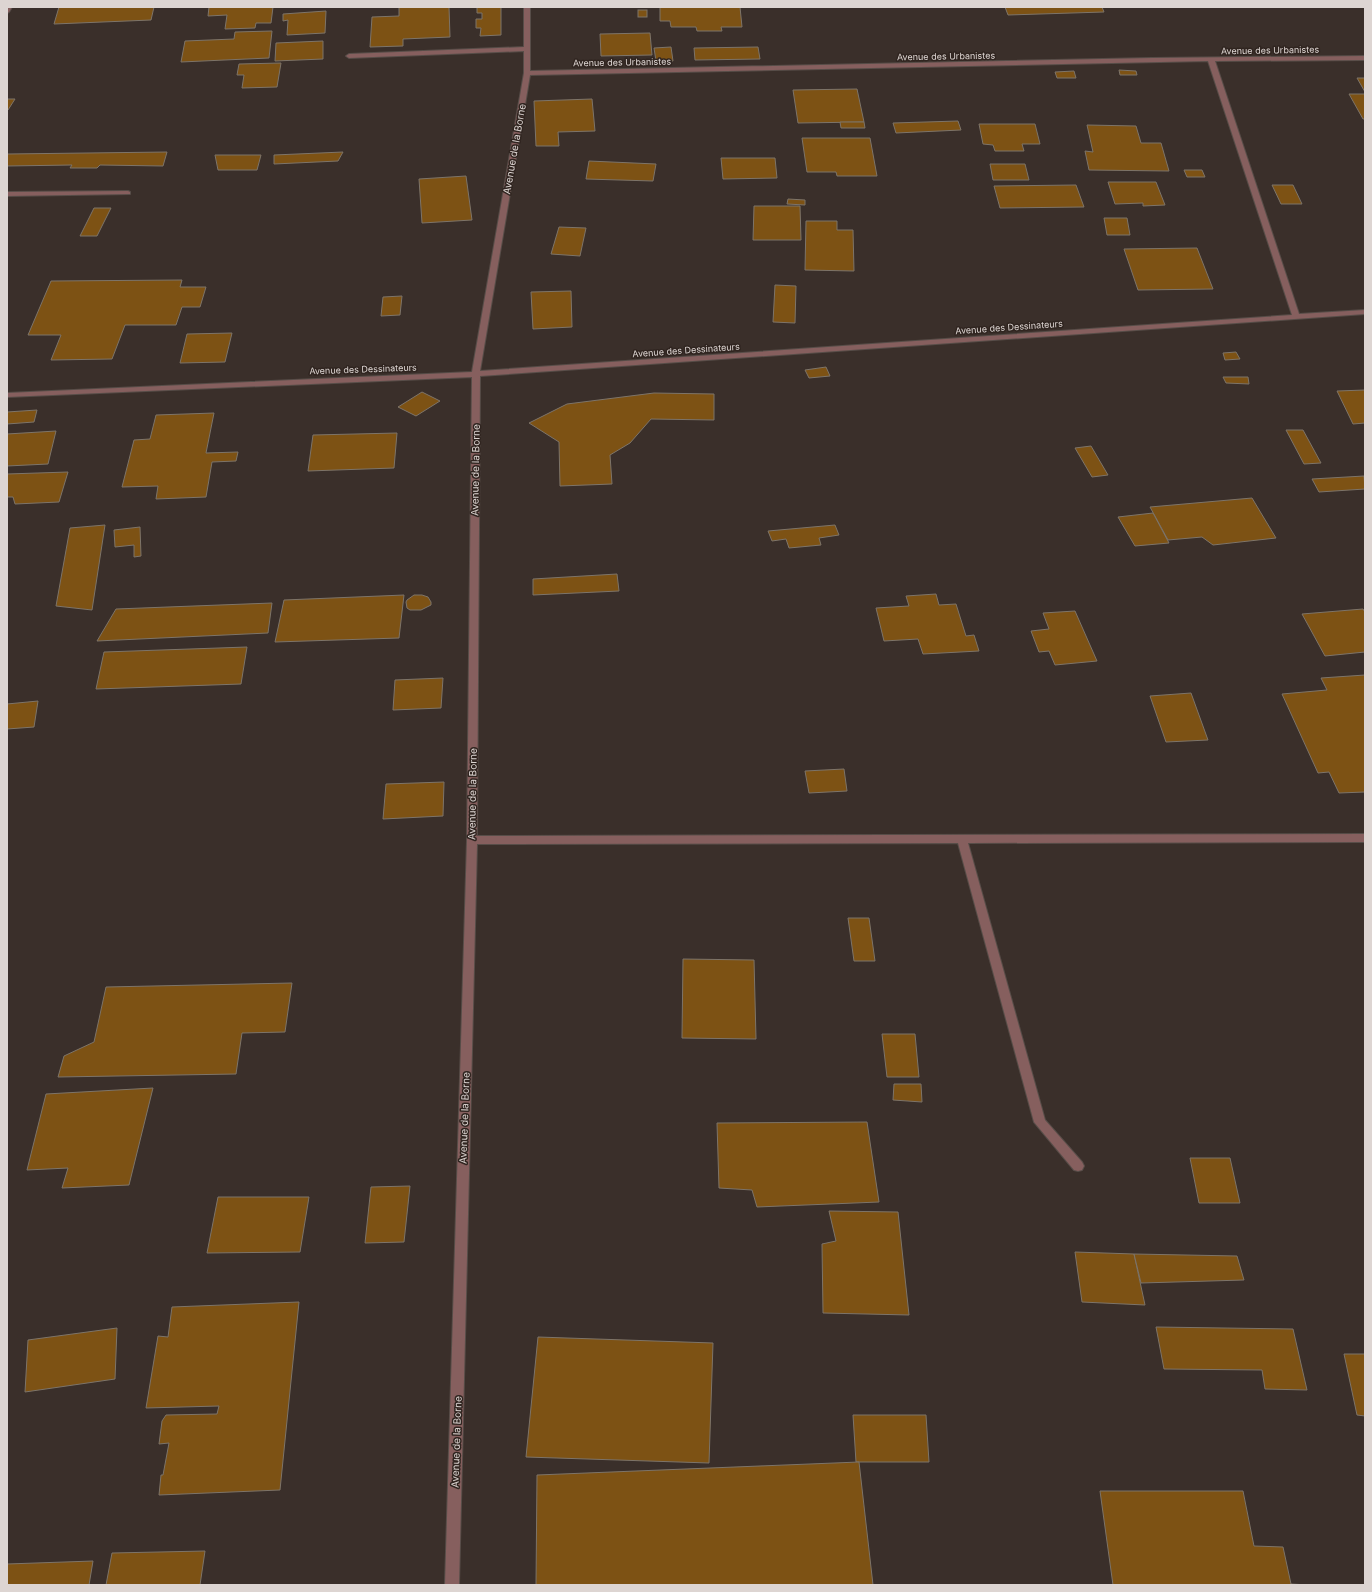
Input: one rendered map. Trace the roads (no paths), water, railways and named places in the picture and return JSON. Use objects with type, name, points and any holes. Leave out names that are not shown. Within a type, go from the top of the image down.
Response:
[{"type":"street","points":[[7,11],[9,7]]},
{"type":"street","name":"Avenue de la Borne","points":[[452,1585],[472,840],[476,374],[527,73],[527,7]]},
{"type":"street","points":[[349,56],[527,49]]},
{"type":"street","name":"Avenue des Urbanistes","points":[[527,73],[1365,58]]},
{"type":"street","points":[[1211,60],[1296,317]]},
{"type":"street","points":[[7,194],[128,193]]},
{"type":"street","name":"Avenue des Dessinateurs","points":[[7,395],[476,374],[1365,312]]},
{"type":"street","points":[[472,840],[1365,838]]},
{"type":"street","points":[[962,839],[1040,1122],[1078,1166]]}]
